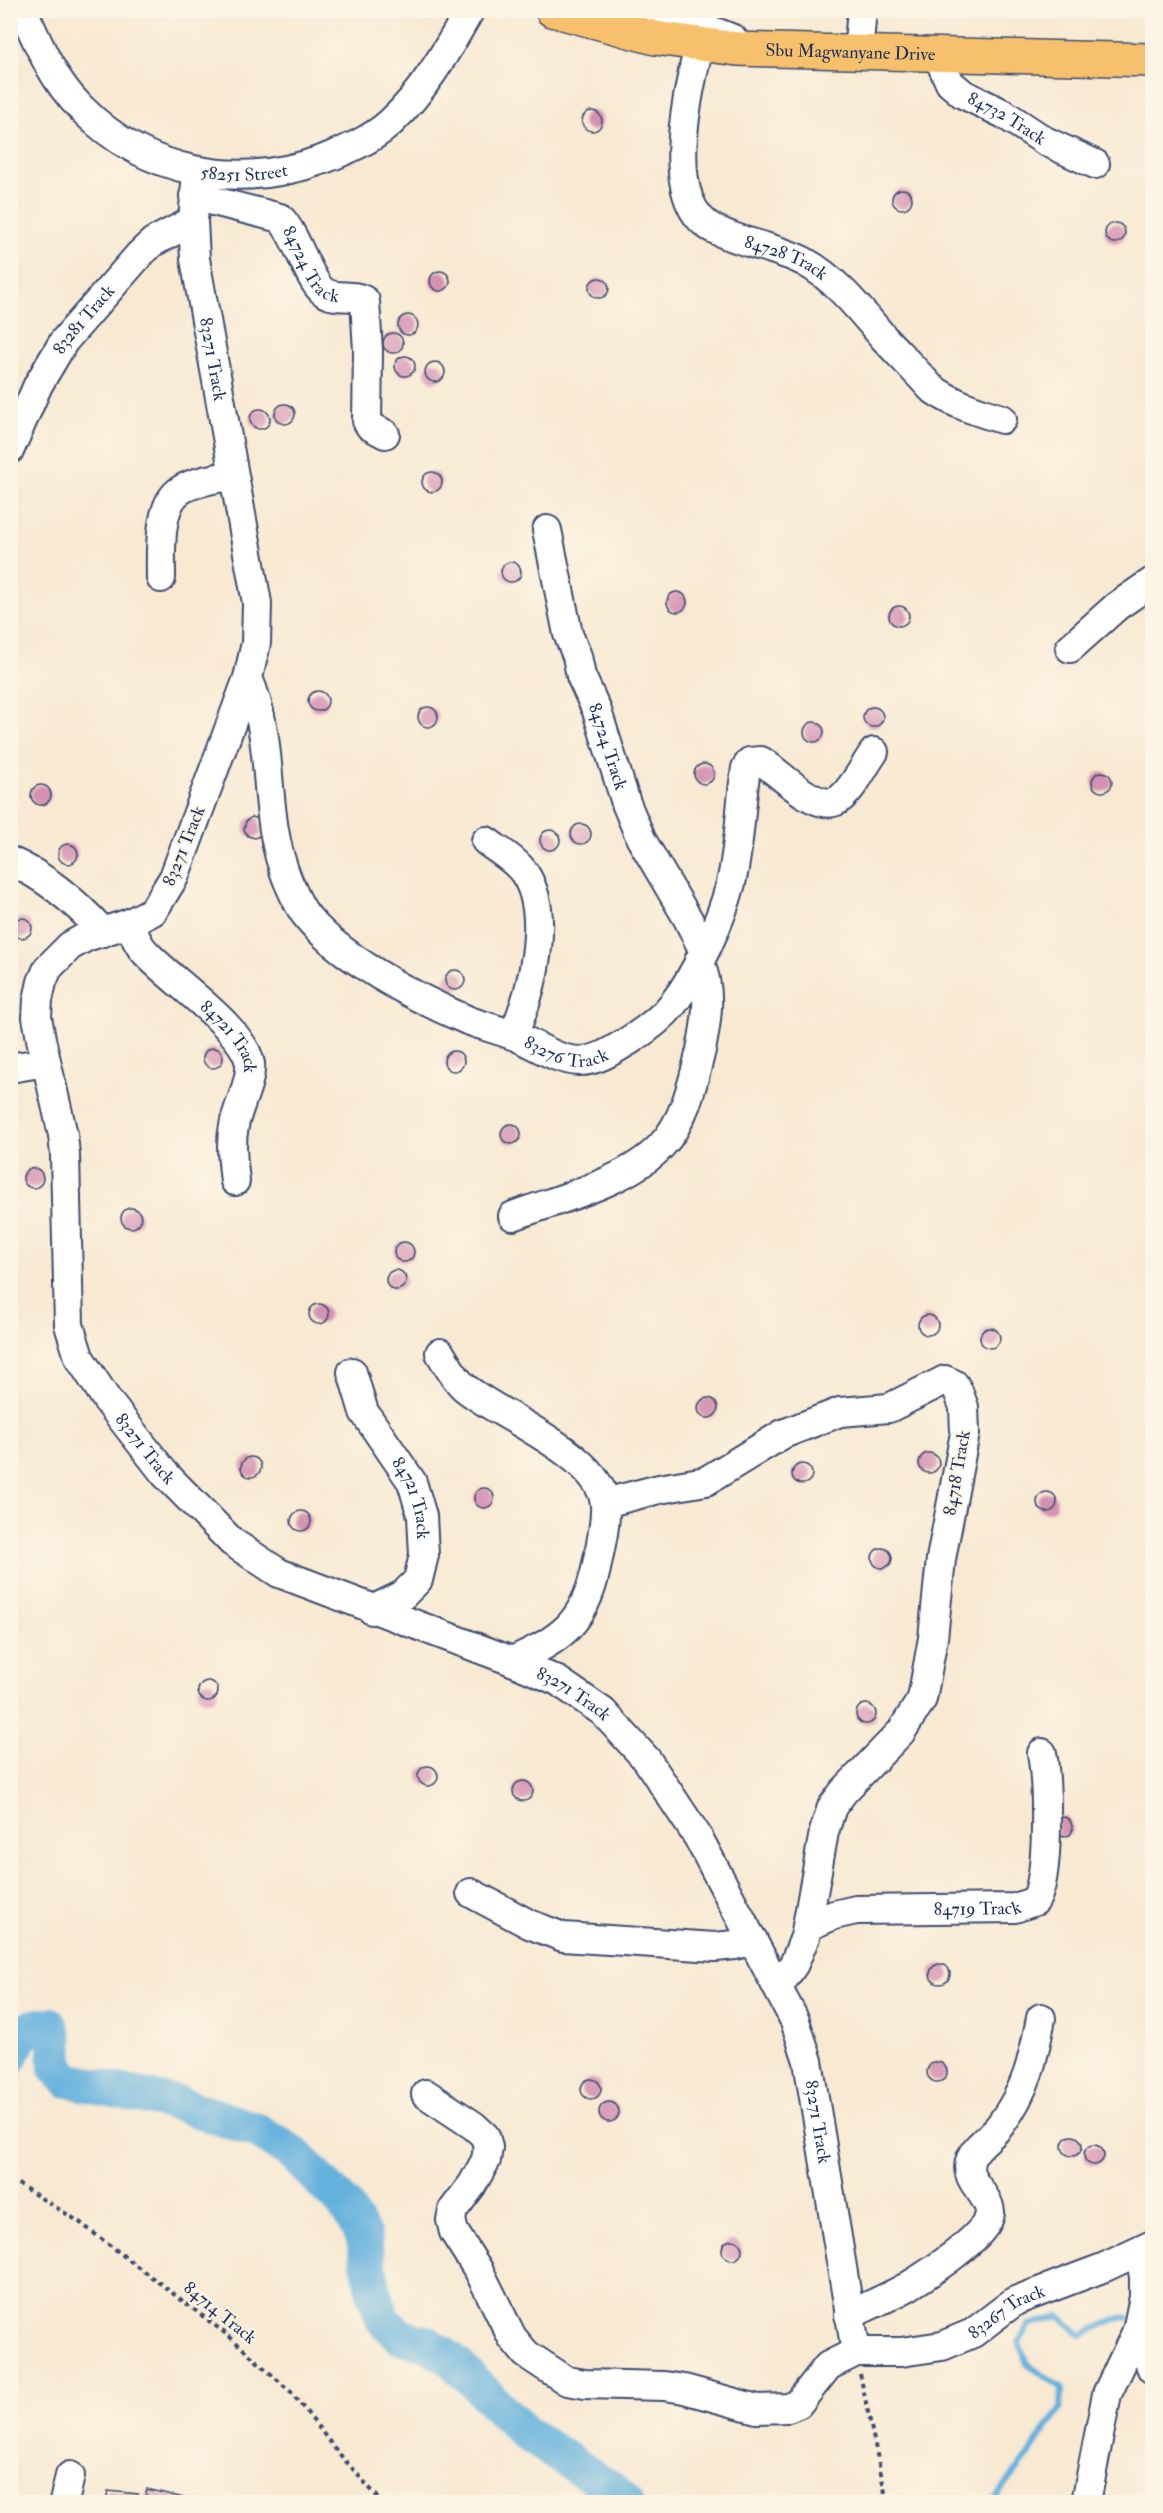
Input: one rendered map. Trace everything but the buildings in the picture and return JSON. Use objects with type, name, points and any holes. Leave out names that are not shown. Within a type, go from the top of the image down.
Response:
[{"type":"main road","name":"Sbu Magwanyane Drive","points":[[552,10],[655,38],[749,50],[1152,60]]},
{"type":"street","name":"58251 Street","points":[[22,11],[58,82],[81,108],[106,130],[152,157],[195,196],[234,175],[299,168],[337,154],[366,139],[391,122],[433,74],[470,10]]},
{"type":"street","points":[[647,10],[714,30],[730,37],[749,50]]},
{"type":"street","points":[[858,53],[862,10]]},
{"type":"street","name":"84728 Track","points":[[699,45],[685,110],[683,133],[686,188],[694,212],[714,230],[805,262],[838,288],[931,388],[966,408],[1002,418]]},
{"type":"street","name":"84732 Track","points":[[937,54],[950,83],[963,94],[1004,114],[1045,141],[1095,164]]},
{"type":"street","name":"83281 Track","points":[[10,449],[19,410],[38,385],[64,341],[116,279],[195,196]]},
{"type":"street","name":"84724 Track","points":[[195,196],[280,218],[292,235],[319,288],[330,296],[359,298],[365,301],[368,351],[367,421],[370,426],[385,434]]},
{"type":"street","name":"83271 Track","points":[[195,196],[200,296],[257,603],[255,643],[248,678],[174,877],[153,911],[130,923],[70,946],[48,968],[42,982],[37,1017],[65,1155],[69,1325],[75,1348],[88,1373],[165,1474],[232,1542],[279,1573],[512,1661],[558,1681],[603,1712],[640,1751],[667,1786],[698,1838],[795,2021],[808,2061],[856,2352]]},
{"type":"street","points":[[161,578],[161,549],[165,514],[170,502],[178,492],[189,486],[233,475]]},
{"type":"street","name":"84724 Track","points":[[513,1216],[621,1174],[661,1146],[683,1110],[694,1077],[703,1038],[708,991],[701,956],[688,919],[641,839],[626,803],[599,718],[581,675],[577,656],[568,634],[548,530]]},
{"type":"street","points":[[1070,648],[1117,606],[1152,582]]},
{"type":"street","name":"83276 Track","points":[[248,678],[260,712],[266,742],[276,848],[304,914],[322,933],[374,972],[449,1012],[513,1035],[565,1059],[582,1061],[597,1057],[642,1033],[672,1005],[701,956],[731,881],[747,765],[761,761],[814,800],[828,804],[843,797],[874,752]]},
{"type":"street","points":[[486,841],[524,871],[537,912],[536,951],[528,996],[513,1035]]},
{"type":"street","points":[[10,861],[27,868],[57,889],[104,932]]},
{"type":"street","name":"84721 Track","points":[[130,923],[144,951],[231,1031],[248,1057],[249,1076],[233,1128],[232,1149],[235,1180]]},
{"type":"street","points":[[10,1068],[46,1062]]},
{"type":"street","points":[[440,1353],[464,1386],[546,1438],[584,1468],[595,1480],[605,1503],[602,1540],[592,1587],[580,1614],[562,1635],[512,1661]]},
{"type":"street","name":"84721 Track","points":[[352,1372],[364,1412],[412,1482],[422,1516],[422,1568],[412,1588],[372,1610]]},
{"type":"street","name":"84718 Track","points":[[605,1503],[659,1489],[706,1481],[783,1434],[822,1417],[840,1412],[890,1408],[945,1380],[954,1384],[964,1407],[965,1433],[941,1559],[933,1638],[922,1699],[901,1732],[844,1791],[832,1807],[824,1832],[808,1926],[801,1948],[778,1987]]},
{"type":"street","name":"84719 Track","points":[[808,1926],[834,1915],[856,1910],[1015,1908],[1035,1901],[1041,1883],[1047,1810],[1046,1777],[1042,1753]]},
{"type":"street","points":[[471,1893],[529,1924],[563,1937],[715,1947],[753,1940]]},
{"type":"street","points":[[849,2315],[907,2287],[973,2240],[986,2225],[991,2214],[987,2203],[971,2180],[968,2167],[972,2155],[999,2127],[1026,2083],[1041,2018]]},
{"type":"street","points":[[426,2094],[485,2136],[488,2147],[486,2160],[472,2185],[453,2210],[451,2220],[454,2232],[479,2271],[512,2337],[526,2354],[551,2372],[567,2381],[585,2384],[664,2386],[684,2389],[757,2409],[774,2410],[798,2404],[828,2366],[856,2352]]},
{"type":"street","points":[[1086,2502],[1107,2394],[1147,2352],[1144,2297],[1146,2248]]},
{"type":"street","name":"83267 Track","points":[[856,2352],[901,2352],[942,2346],[973,2333],[1016,2301],[1105,2267],[1146,2248]]},
{"type":"path","name":"84714 Track","points":[[10,2179],[78,2221],[230,2337],[291,2392],[336,2450],[382,2502]]},
{"type":"path","points":[[856,2352],[887,2502]]},
{"type":"waterway","points":[[10,2058],[24,2033],[33,2027],[50,2025],[55,2039],[56,2068],[68,2080],[179,2104],[258,2131],[293,2153],[345,2205],[363,2235],[373,2289],[383,2319],[401,2337],[428,2344],[452,2360],[524,2432],[610,2488],[625,2502]]},
{"type":"waterway","points":[[992,2502],[1061,2407],[1062,2388],[1027,2364],[1019,2342],[1029,2325],[1059,2316],[1081,2335],[1120,2317],[1128,2318]]}]
